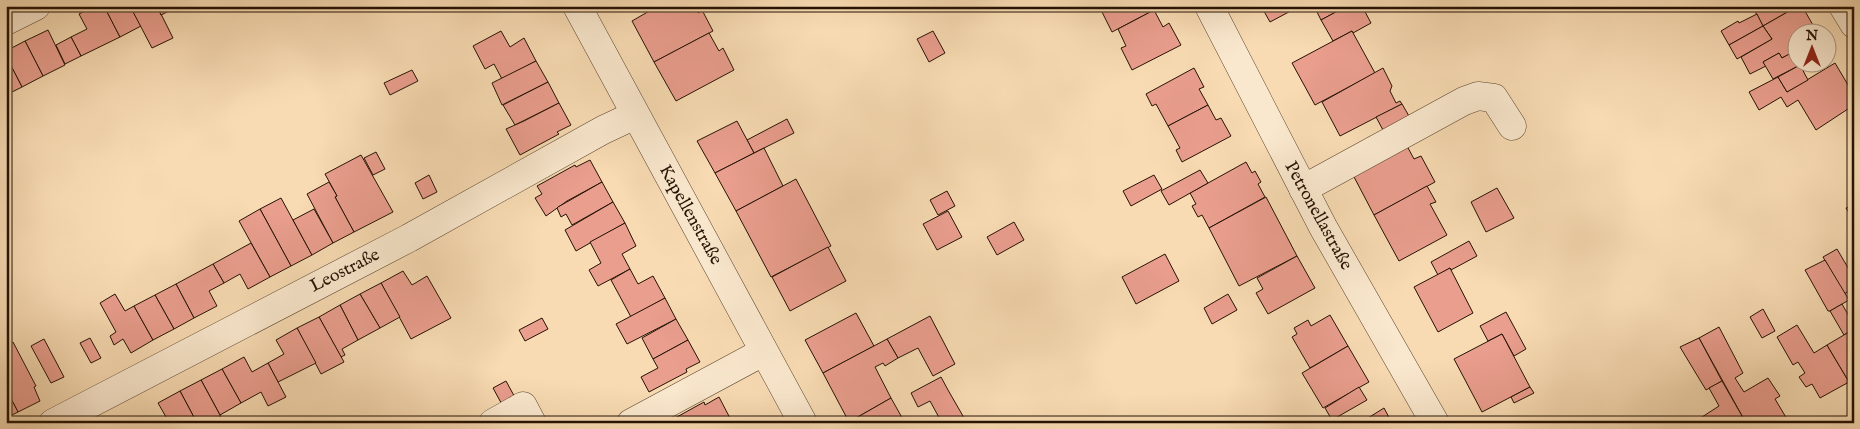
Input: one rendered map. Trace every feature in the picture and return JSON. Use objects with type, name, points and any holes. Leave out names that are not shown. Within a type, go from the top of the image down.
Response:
[{"type":"street","points":[[6,21],[36,6]]},
{"type":"street","name":"Kapellenstraße","points":[[577,6],[803,423]]},
{"type":"street","name":"Petronellastraße","points":[[1209,6],[1323,227],[1435,423]]},
{"type":"street","points":[[1844,6],[1854,24]]},
{"type":"street","points":[[1303,189],[1464,101],[1478,96],[1494,98],[1512,126]]},
{"type":"street","name":"Leostraße","points":[[53,423],[409,238],[603,130],[635,115]]},
{"type":"street","points":[[631,423],[763,352]]},
{"type":"street","points":[[493,423],[523,406],[532,423]]},
{"type":"building","points":[[94,6],[104,6],[120,37],[81,56],[71,37],[87,29],[79,14]]},
{"type":"building","points":[[104,6],[130,6],[141,26],[120,37]]},
{"type":"building","points":[[130,6],[157,6],[173,38],[152,48]]},
{"type":"building","points":[[157,6],[179,6],[161,15]]},
{"type":"building","points":[[658,6],[695,6],[698,13],[702,10],[713,31],[654,62],[632,21]]},
{"type":"building","points":[[1025,6],[1037,6],[1027,11]]},
{"type":"building","points":[[1099,6],[1152,6],[1154,10],[1112,32]]},
{"type":"building","points":[[1261,6],[1300,6],[1270,22]]},
{"type":"building","points":[[1314,6],[1347,6],[1321,20]]},
{"type":"building","points":[[1347,6],[1362,6],[1371,23],[1333,41],[1321,20]]},
{"type":"building","points":[[1752,6],[1798,6],[1763,26]]},
{"type":"building","points":[[1798,6],[1802,6],[1811,22],[1788,22],[1788,55],[1782,58],[1779,53],[1763,62],[1766,66],[1750,74],[1741,57],[1772,39],[1763,26]]},
{"type":"building","points":[[1154,10],[1163,27],[1169,23],[1181,45],[1132,70],[1121,48],[1126,46],[1118,29]]},
{"type":"building","points":[[1757,14],[1763,26],[1729,45],[1721,31],[1738,21],[1739,23]]},
{"type":"building","points":[[1763,26],[1772,39],[1737,59],[1729,45]]},
{"type":"building","points":[[48,30],[65,65],[43,76],[25,41]]},
{"type":"building","points":[[501,31],[510,47],[524,38],[536,61],[502,79],[494,64],[485,69],[473,46]]},
{"type":"building","points":[[933,31],[945,53],[929,62],[917,39]]},
{"type":"building","points":[[1352,31],[1375,73],[1315,105],[1292,63]]},
{"type":"building","points":[[709,33],[719,51],[723,48],[734,70],[676,101],[654,62]]},
{"type":"building","points":[[71,37],[81,56],[65,64],[56,45]]},
{"type":"building","points":[[25,41],[43,76],[22,87],[6,56],[6,51]]},
{"type":"building","points":[[1779,53],[1782,58],[1788,55],[1788,71],[1773,79],[1763,62]]},
{"type":"building","points":[[6,56],[22,87],[6,95]]},
{"type":"building","points":[[536,61],[548,82],[502,105],[492,83]]},
{"type":"building","points":[[1194,68],[1204,87],[1199,89],[1208,105],[1168,126],[1156,104],[1152,106],[1146,94]]},
{"type":"building","points":[[1383,68],[1392,86],[1390,91],[1396,103],[1400,101],[1402,104],[1340,136],[1322,102]]},
{"type":"building","points":[[1838,68],[1854,95],[1854,105],[1816,130],[1798,100],[1787,107],[1781,97],[1759,110],[1749,92],[1778,77],[1787,92],[1820,72],[1838,72]]},
{"type":"building","points":[[412,70],[418,81],[390,95],[384,83]]},
{"type":"building","points":[[1788,72],[1804,72],[1808,80],[1787,92],[1778,77]]},
{"type":"building","points":[[548,82],[559,103],[515,125],[503,105]]},
{"type":"building","points":[[559,103],[571,125],[557,132],[559,134],[520,155],[506,129]]},
{"type":"building","points":[[1402,104],[1409,116],[1383,130],[1376,117]]},
{"type":"building","points":[[1208,105],[1216,120],[1221,118],[1231,136],[1182,162],[1176,150],[1180,148],[1168,126]]},
{"type":"building","points":[[787,119],[794,133],[754,153],[747,140]]},
{"type":"building","points":[[737,121],[754,153],[715,173],[697,141]]},
{"type":"building","points":[[1407,146],[1414,159],[1421,156],[1435,182],[1374,215],[1353,175]]},
{"type":"building","points":[[764,148],[783,186],[736,211],[715,173]]},
{"type":"building","points":[[376,152],[385,169],[373,175],[364,158]]},
{"type":"building","points":[[361,155],[393,212],[354,232],[325,174]]},
{"type":"building","points":[[590,160],[602,182],[567,201],[546,216],[535,198],[542,194],[537,186],[575,165],[576,167]]},
{"type":"building","points":[[1246,162],[1252,173],[1255,171],[1261,182],[1258,184],[1265,197],[1209,228],[1202,215],[1198,217],[1192,206],[1196,204],[1190,193]]},
{"type":"building","points":[[1200,170],[1208,183],[1169,205],[1161,191]]},
{"type":"building","points":[[429,175],[437,192],[423,199],[415,183]]},
{"type":"building","points":[[1154,175],[1162,189],[1131,206],[1123,191]]},
{"type":"building","points":[[796,179],[831,246],[771,277],[736,211]]},
{"type":"building","points":[[329,182],[354,232],[333,243],[307,194]]},
{"type":"building","points":[[602,182],[613,202],[572,225],[566,214],[561,217],[558,207]]},
{"type":"building","points":[[1427,186],[1436,202],[1430,204],[1447,235],[1399,261],[1374,215]]},
{"type":"building","points":[[1497,188],[1514,218],[1486,232],[1471,202]]},
{"type":"building","points":[[947,191],[955,206],[938,215],[930,200]]},
{"type":"building","points":[[1266,197],[1297,256],[1239,286],[1209,228]]},
{"type":"building","points":[[281,198],[312,255],[291,266],[260,209]]},
{"type":"building","points":[[613,202],[625,223],[576,251],[565,230]]},
{"type":"building","points":[[1854,204],[1854,221],[1846,208]]},
{"type":"building","points":[[260,209],[291,266],[270,277],[239,221]]},
{"type":"building","points":[[314,209],[333,243],[312,255],[293,220]]},
{"type":"building","points":[[948,211],[962,237],[937,250],[923,224]]},
{"type":"building","points":[[1014,222],[1024,240],[997,255],[987,237]]},
{"type":"building","points":[[625,223],[636,246],[622,254],[630,269],[598,286],[589,270],[601,263],[590,242]]},
{"type":"building","points":[[1469,241],[1477,256],[1438,275],[1431,262]]},
{"type":"building","points":[[251,243],[270,277],[248,289],[240,274],[224,283],[213,264]]},
{"type":"building","points":[[828,247],[846,281],[790,311],[772,277]]},
{"type":"building","points":[[1837,249],[1854,278],[1854,288],[1844,294],[1823,257]]},
{"type":"building","points":[[1165,254],[1179,281],[1136,304],[1122,277]]},
{"type":"building","points":[[1297,256],[1315,288],[1268,314],[1256,293],[1263,289],[1257,278]]},
{"type":"building","points":[[1825,260],[1849,300],[1830,311],[1828,311],[1805,270]]},
{"type":"building","points":[[213,264],[224,283],[209,291],[217,306],[194,318],[176,284]]},
{"type":"building","points":[[1450,268],[1473,313],[1438,332],[1414,287]]},
{"type":"building","points":[[630,269],[638,284],[653,276],[665,298],[631,317],[611,280]]},
{"type":"building","points":[[403,271],[412,285],[427,276],[451,318],[411,339],[381,283]]},
{"type":"building","points":[[381,283],[400,317],[380,328],[360,294]]},
{"type":"building","points":[[176,284],[194,318],[174,329],[155,295]]},
{"type":"building","points":[[115,294],[125,311],[134,306],[153,340],[131,353],[123,339],[114,345],[110,336],[116,332],[100,303]]},
{"type":"building","points":[[360,294],[380,328],[358,340],[340,305]]},
{"type":"building","points":[[1228,294],[1237,310],[1212,324],[1204,308]]},
{"type":"building","points":[[155,295],[174,329],[153,340],[134,306]]},
{"type":"building","points":[[665,298],[676,319],[627,344],[616,324]]},
{"type":"building","points":[[1842,304],[1854,325],[1854,329],[1844,335],[1830,311]]},
{"type":"building","points":[[340,305],[358,340],[342,349],[345,355],[341,357],[319,317]]},
{"type":"building","points":[[1763,309],[1775,331],[1762,338],[1750,317]]},
{"type":"building","points":[[1506,312],[1526,349],[1514,356],[1502,334],[1488,341],[1480,326]]},
{"type":"building","points":[[856,313],[874,346],[823,373],[805,340]]},
{"type":"building","points":[[1330,315],[1348,346],[1310,368],[1292,337],[1297,334],[1294,328],[1308,320],[1311,326]]},
{"type":"building","points":[[930,316],[955,364],[933,376],[918,348],[898,358],[887,339]]},
{"type":"building","points":[[319,317],[344,362],[321,374],[297,328]]},
{"type":"building","points":[[542,318],[548,329],[525,341],[519,330]]},
{"type":"building","points":[[676,319],[688,340],[653,359],[642,338]]},
{"type":"building","points":[[1797,325],[1814,353],[1827,345],[1849,382],[1820,398],[1812,384],[1806,387],[1799,377],[1805,373],[1798,362],[1793,365],[1777,337]]},
{"type":"building","points":[[1719,327],[1743,373],[1735,378],[1744,392],[1768,378],[1780,396],[1775,399],[1787,419],[1780,423],[1746,423],[1699,338]]},
{"type":"building","points":[[297,328],[316,363],[278,382],[268,363],[284,354],[276,340]]},
{"type":"building","points":[[1854,329],[1854,379],[1849,382],[1827,345]]},
{"type":"building","points":[[1502,334],[1530,387],[1482,412],[1454,359]]},
{"type":"building","points":[[90,338],[101,358],[91,363],[80,343]]},
{"type":"building","points":[[1699,338],[1722,381],[1706,390],[1680,347]]},
{"type":"building","points":[[44,339],[64,377],[51,383],[31,346]]},
{"type":"building","points":[[887,339],[898,358],[885,366],[883,363],[875,367],[891,398],[849,422],[823,373]]},
{"type":"building","points":[[688,340],[700,362],[686,369],[687,372],[649,392],[641,377],[658,368],[653,359]]},
{"type":"building","points":[[13,342],[36,386],[34,387],[40,401],[18,412],[6,389],[6,375],[10,373],[6,366],[6,345]]},
{"type":"building","points":[[1348,346],[1369,382],[1323,408],[1302,373]]},
{"type":"building","points":[[244,357],[252,372],[268,363],[286,397],[268,406],[261,392],[241,403],[222,369]]},
{"type":"building","points":[[222,369],[241,403],[220,415],[201,380]]},
{"type":"building","points":[[941,377],[967,423],[942,423],[930,401],[918,407],[911,393]]},
{"type":"building","points":[[201,380],[223,423],[197,423],[180,391]]},
{"type":"building","points":[[506,381],[518,403],[505,410],[493,388]]},
{"type":"building","points":[[1722,381],[1746,423],[1702,423],[1699,419],[1719,406],[1709,388]]},
{"type":"building","points":[[1359,387],[1367,400],[1332,420],[1325,408]]},
{"type":"building","points":[[1530,387],[1534,393],[1514,403],[1511,397]]},
{"type":"building","points":[[6,389],[18,412],[6,418]]},
{"type":"building","points":[[180,391],[197,423],[157,423],[166,417],[158,403]]},
{"type":"building","points":[[719,397],[731,420],[725,423],[666,423],[704,402],[705,405]]},
{"type":"building","points":[[891,398],[905,423],[849,422]]},
{"type":"building","points":[[1384,408],[1392,423],[1360,423]]}]
